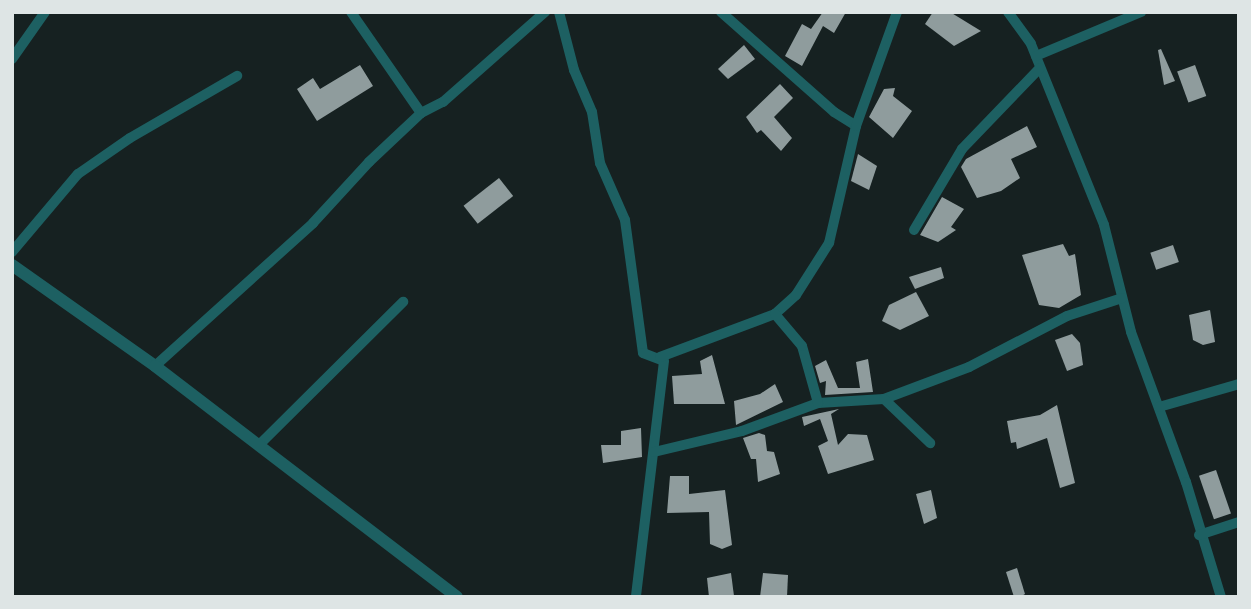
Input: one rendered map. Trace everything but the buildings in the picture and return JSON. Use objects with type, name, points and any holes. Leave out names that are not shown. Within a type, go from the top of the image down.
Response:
[{"type":"street","points":[[12,59],[45,12]]},
{"type":"street","points":[[351,12],[421,113]]},
{"type":"street","points":[[155,366],[313,223],[369,162],[421,113],[443,102],[545,12]]},
{"type":"street","points":[[559,12],[574,69],[592,113],[600,163],[625,220],[643,353],[660,357],[775,314],[796,295],[829,243],[856,126],[897,12]]},
{"type":"street","points":[[721,12],[824,103],[856,126]]},
{"type":"street","points":[[1008,12],[1036,56],[1104,225],[1122,298],[1220,597]]},
{"type":"street","points":[[1036,56],[1141,12]]},
{"type":"street","points":[[914,230],[962,149],[1040,68]]},
{"type":"street","points":[[12,252],[78,174],[130,138],[237,76]]},
{"type":"street","points":[[12,265],[260,444],[457,597]]},
{"type":"street","points":[[654,452],[742,431],[818,404],[884,399],[969,367],[1067,316],[1122,298]]},
{"type":"street","points":[[260,444],[403,302]]},
{"type":"street","points":[[775,314],[802,346],[818,404]]},
{"type":"street","points":[[636,597],[663,372],[660,357]]},
{"type":"street","points":[[1159,407],[1239,384]]},
{"type":"street","points":[[884,399],[930,443]]},
{"type":"street","points":[[1199,535],[1239,522]]}]
